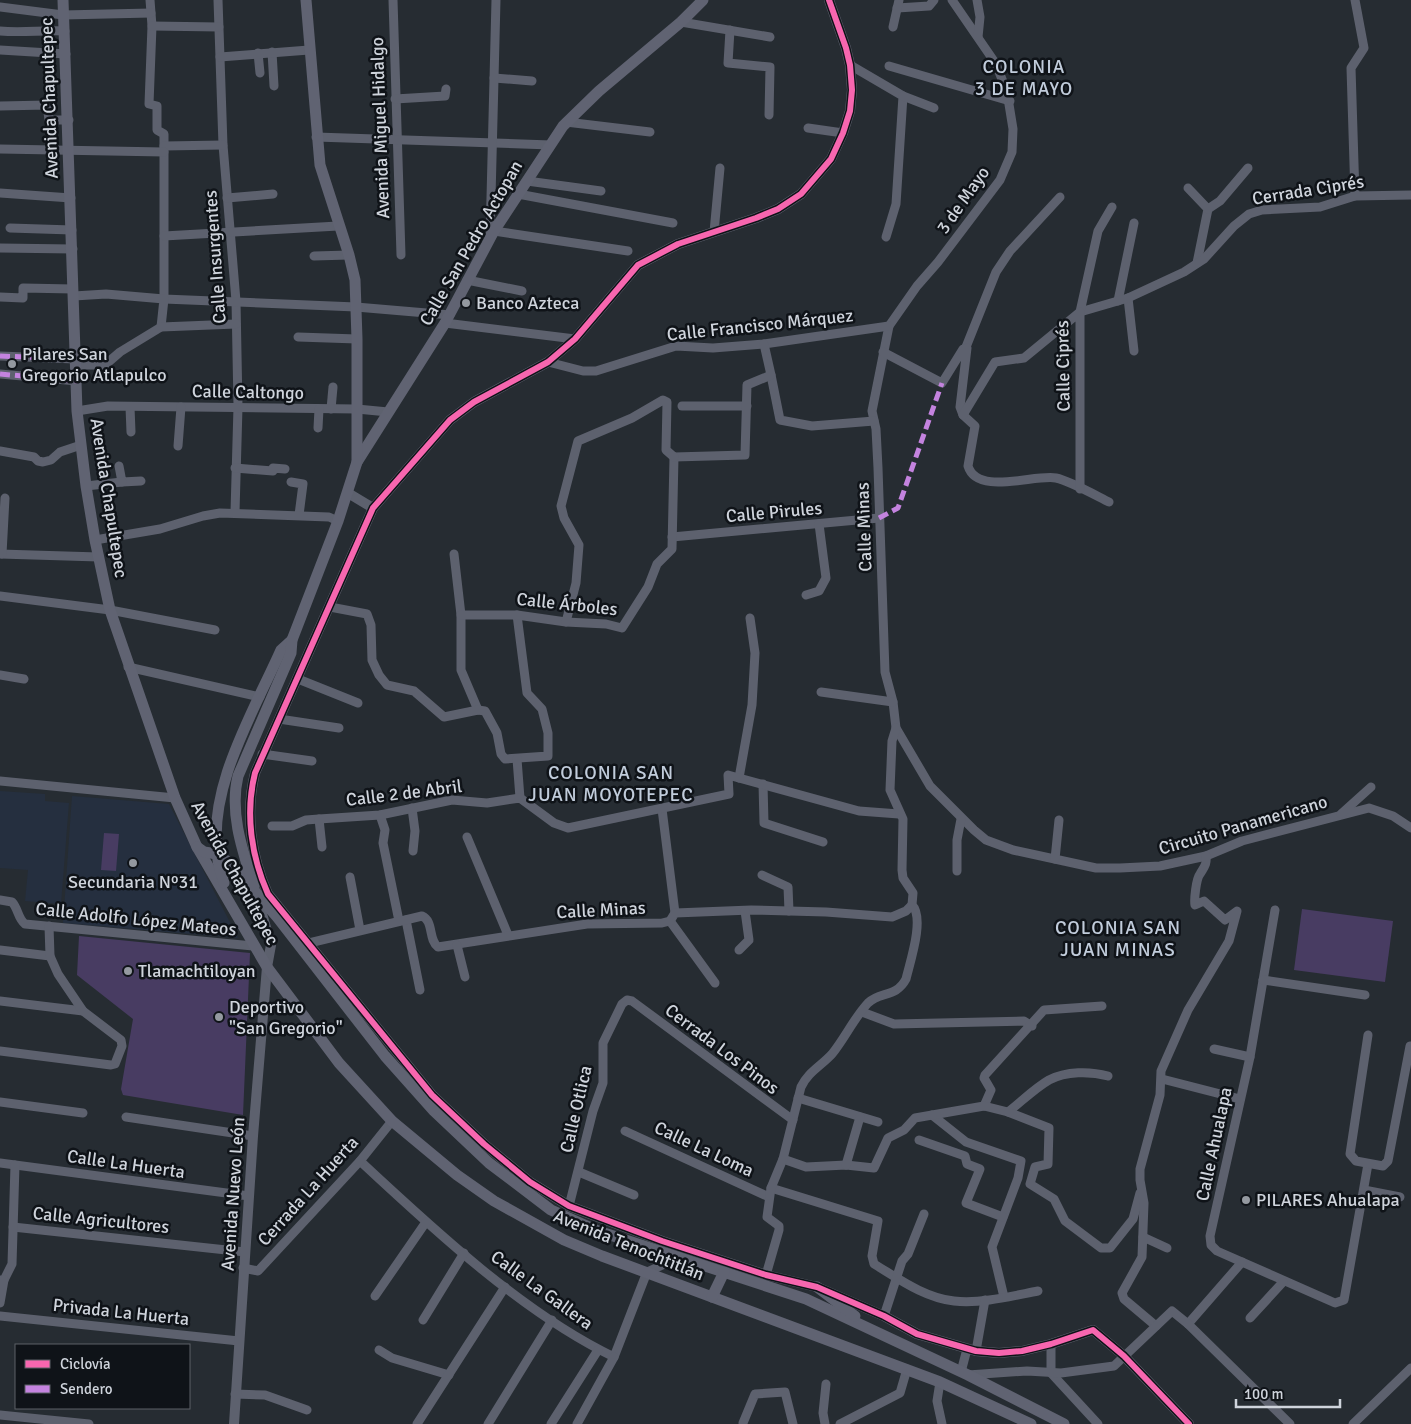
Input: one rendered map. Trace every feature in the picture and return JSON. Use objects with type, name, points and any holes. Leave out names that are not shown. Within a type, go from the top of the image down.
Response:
[{"type":"main road","name":"Avenida Chapultepec","points":[[63,0],[69,120],[76,381],[81,445],[95,540],[110,610],[128,667],[175,798],[197,847],[267,966]]},
{"type":"main road","points":[[262,895],[237,825],[236,785],[242,763],[291,653],[292,640],[338,521],[357,462],[355,280],[349,255],[323,179],[316,137],[306,0]]},
{"type":"main road","name":"Calle San Pedro Actopan","points":[[357,462],[448,319],[492,235],[566,122],[599,91],[681,22],[703,0]]},
{"type":"main road","points":[[226,894],[217,854],[218,826],[225,780],[281,650],[292,640]]},
{"type":"main road","points":[[197,847],[204,852],[217,854],[232,865],[262,895],[404,1079],[434,1111],[489,1163],[530,1195],[559,1214],[598,1231],[806,1299],[964,1373],[1064,1424]]},
{"type":"main road","name":"Avenida Tenochtitlán","points":[[267,966],[339,1063],[392,1122],[473,1188],[527,1221],[564,1240],[940,1382],[1031,1424]]},
{"type":"main road","points":[[712,1297],[724,1272]]},
{"type":"main road","points":[[817,1287],[874,1331]]},
{"type":"street","points":[[150,0],[152,26],[149,104],[157,106],[157,130],[164,134],[164,299],[161,327]]},
{"type":"street","name":"Calle Insurgentes","points":[[218,0],[223,146],[236,301],[238,407],[235,512]]},
{"type":"street","name":"Avenida Miguel Hidalgo","points":[[393,0],[401,255]]},
{"type":"street","points":[[496,0],[491,143],[492,235],[628,251]]},
{"type":"street","name":"Avenida Nuevo León","points":[[234,1424],[253,1136],[267,966],[271,945],[249,806],[255,773],[262,754],[298,679],[373,508],[429,442],[460,411],[548,362],[575,339],[638,265],[678,244],[763,215],[801,194],[831,158],[843,133],[850,111],[850,65],[842,33],[829,0]]},
{"type":"street","points":[[892,27],[898,4],[929,6],[934,0]]},
{"type":"street","name":"3 de Mayo","points":[[889,326],[917,286],[938,262],[1000,180],[1012,152],[1014,129],[1010,101],[996,64],[952,0]]},
{"type":"street","points":[[977,0],[980,17],[978,38]]},
{"type":"street","points":[[1355,196],[1351,68],[1364,48],[1356,0]]},
{"type":"street","points":[[0,7],[63,15],[151,13]]},
{"type":"street","points":[[681,22],[770,37]]},
{"type":"street","points":[[152,26],[219,27]]},
{"type":"street","points":[[0,31],[30,33],[38,30],[64,31]]},
{"type":"street","points":[[730,30],[728,63],[770,67],[769,115]]},
{"type":"street","points":[[0,50],[66,54]]},
{"type":"street","points":[[220,57],[309,50]]},
{"type":"street","points":[[272,52],[274,86]]},
{"type":"street","points":[[258,53],[260,72]]},
{"type":"street","points":[[850,65],[903,96],[934,108]]},
{"type":"street","points":[[890,66],[1010,101]]},
{"type":"street","points":[[494,78],[532,81]]},
{"type":"street","points":[[395,99],[445,96],[446,88]]},
{"type":"street","points":[[886,237],[896,204],[903,96]]},
{"type":"street","points":[[0,106],[47,105],[49,120],[69,120]]},
{"type":"street","points":[[566,122],[650,132]]},
{"type":"street","points":[[808,128],[843,133]]},
{"type":"street","points":[[316,137],[551,145]]},
{"type":"street","points":[[0,149],[69,151],[223,146]]},
{"type":"street","points":[[714,232],[720,168]]},
{"type":"street","points":[[1197,264],[1208,209],[1220,201],[1248,168]]},
{"type":"street","points":[[526,181],[601,191]]},
{"type":"street","points":[[1188,188],[1208,209]]},
{"type":"street","points":[[0,193],[71,198]]},
{"type":"street","points":[[227,198],[273,194]]},
{"type":"street","points":[[518,194],[674,223]]},
{"type":"street","name":"Cerrada Ciprés","points":[[1080,312],[1128,298],[1184,272],[1197,264],[1241,219],[1249,214],[1262,210],[1320,208],[1355,196],[1411,195]]},
{"type":"street","points":[[883,352],[942,382],[966,347],[996,272],[1010,251],[1060,197]]},
{"type":"street","points":[[1080,312],[1098,231],[1112,206]]},
{"type":"street","points":[[1118,301],[1134,223]]},
{"type":"street","points":[[164,236],[231,234],[338,226]]},
{"type":"street","points":[[10,228],[72,230]]},
{"type":"street","points":[[0,248],[73,250]]},
{"type":"street","points":[[314,256],[349,255]]},
{"type":"street","points":[[467,280],[522,290]]},
{"type":"street","points":[[0,297],[23,298],[24,288],[164,299],[356,307],[575,339]]},
{"type":"street","points":[[1128,298],[1134,351]]},
{"type":"street","name":"Calle Ciprés","points":[[963,415],[990,367],[995,362],[1024,358],[1080,312]]},
{"type":"street","name":"Calle Ciprés","points":[[1080,312],[1080,490]]},
{"type":"street","points":[[0,356],[105,365],[120,352],[161,327],[236,324]]},
{"type":"street","name":"Calle Francisco Márquez","points":[[548,362],[589,372],[676,346],[713,348],[764,344],[889,326]]},
{"type":"street","name":"Calle Minas","points":[[889,326],[872,402],[885,672],[893,702],[896,728]]},
{"type":"street","points":[[298,337],[357,339]]},
{"type":"street","points":[[764,344],[780,420],[812,426],[874,421]]},
{"type":"street","points":[[966,347],[968,351],[963,367],[960,407],[963,415],[974,426],[968,466],[975,476],[996,482],[1056,478],[1110,502]]},
{"type":"street","points":[[0,374],[76,381]]},
{"type":"street","points":[[566,622],[574,590],[579,545],[564,518],[561,506],[578,441],[632,418],[663,400],[667,402],[666,450],[674,457],[745,455],[747,385],[771,375]]},
{"type":"street","points":[[332,409],[333,387]]},
{"type":"street","name":"Calle Caltongo","points":[[78,411],[98,406],[356,409],[388,412]]},
{"type":"street","points":[[682,406],[747,406]]},
{"type":"street","points":[[130,407],[131,432]]},
{"type":"street","points":[[178,446],[181,407]]},
{"type":"street","points":[[318,428],[319,409]]},
{"type":"street","points":[[0,450],[34,457],[38,461],[43,462],[51,460],[60,452],[81,445]]},
{"type":"street","points":[[672,537],[674,457]]},
{"type":"street","points":[[119,466],[122,482]]},
{"type":"street","points":[[235,468],[273,471],[273,468],[285,469]]},
{"type":"street","points":[[86,486],[141,481]]},
{"type":"street","points":[[291,482],[303,484],[299,515]]},
{"type":"street","points":[[348,493],[373,508]]},
{"type":"street","points":[[5,498],[1,554],[99,557]]},
{"type":"street","points":[[95,540],[160,529],[203,516],[235,512],[328,517],[338,521]]},
{"type":"street","name":"Calle Pirules","points":[[672,537],[879,518]]},
{"type":"street","points":[[806,595],[819,591],[826,578],[819,524]]},
{"type":"street","name":"Calle Árboles","points":[[462,615],[517,615],[566,622],[606,624],[622,628],[631,610],[648,587],[657,564],[672,549],[672,537]]},
{"type":"street","points":[[454,554],[462,615],[461,670],[478,710]]},
{"type":"street","points":[[0,596],[110,610],[215,630]]},
{"type":"street","points":[[330,607],[367,614],[371,625],[374,668],[387,685],[414,691],[444,717],[478,710],[485,711],[497,733],[501,754],[505,759],[548,756],[548,733],[542,709],[527,693],[517,615]]},
{"type":"street","points":[[739,778],[752,705],[755,653],[750,618]]},
{"type":"street","points":[[128,667],[260,698]]},
{"type":"street","points":[[0,675],[24,679]]},
{"type":"street","points":[[298,679],[358,703]]},
{"type":"street","points":[[821,692],[893,702]]},
{"type":"street","points":[[279,718],[339,728]]},
{"type":"street","name":"Calle La Loma","points":[[766,1275],[779,1230],[779,1226],[767,1217],[770,1192],[783,1159],[798,1098],[806,1077],[831,1055],[870,1002],[895,992],[902,987],[906,979],[918,922],[916,909],[912,905],[913,893],[904,878],[903,819],[890,790],[892,741],[896,728]]},
{"type":"street","name":"Circuito Panamericano","points":[[896,728],[930,786],[961,819],[986,840],[1020,852],[1096,868],[1160,866],[1206,856],[1242,841],[1369,808],[1393,816],[1411,828]]},
{"type":"street","points":[[262,754],[312,761]]},
{"type":"street","points":[[517,759],[520,798],[554,823],[568,828],[728,794],[728,775],[859,811],[900,814]]},
{"type":"street","points":[[0,781],[175,798]]},
{"type":"street","points":[[763,784],[764,823],[823,842]]},
{"type":"street","points":[[1341,814],[1371,787]]},
{"type":"street","name":"Calle 2 de Abril","points":[[272,826],[292,826],[306,820],[380,815],[452,800],[487,803],[520,798]]},
{"type":"street","points":[[412,808],[413,850]]},
{"type":"street","points":[[662,809],[673,917],[715,983]]},
{"type":"street","points":[[380,815],[385,830],[383,843],[420,990]]},
{"type":"street","points":[[319,819],[322,847]]},
{"type":"street","points":[[957,871],[957,840],[961,819]]},
{"type":"street","points":[[1055,859],[1059,820]]},
{"type":"street","points":[[467,836],[508,935]]},
{"type":"street","points":[[1156,1326],[1122,1296],[1142,1257],[1144,1203],[1140,1169],[1162,1080],[1161,1071],[1188,1010],[1229,941],[1237,911],[1224,920],[1204,901],[1195,905],[1193,898],[1197,889],[1198,875],[1206,867],[1206,856]]},
{"type":"street","points":[[762,874],[788,886],[789,911]]},
{"type":"street","points":[[350,878],[360,930]]},
{"type":"street","points":[[262,895],[309,942],[432,1095],[484,1144],[549,1195],[569,1206],[662,1241],[766,1275],[817,1287],[884,1316],[917,1334],[971,1350],[999,1353],[1051,1344],[1093,1330],[1124,1356],[1189,1424]]},
{"type":"street","name":"Calle Adolfo López Mateos","points":[[0,900],[12,902],[17,907],[21,921],[24,924],[254,946]]},
{"type":"street","name":"Calle Minas","points":[[309,942],[403,920],[426,917],[435,945],[438,947],[587,924],[745,911],[789,911],[892,918],[906,911],[912,905]]},
{"type":"street","name":"Calle Ahualapa","points":[[1275,910],[1250,1057],[1210,1236],[1211,1245],[1217,1250],[1283,1282],[1335,1303],[1340,1303],[1344,1300],[1364,1190]]},
{"type":"street","points":[[739,950],[748,940],[745,911]]},
{"type":"street","points":[[0,1051],[111,1066],[115,1064],[122,1046],[121,1040],[83,1011],[58,974],[50,956],[49,926]]},
{"type":"street","points":[[457,945],[465,977]]},
{"type":"street","points":[[0,950],[50,956]]},
{"type":"street","points":[[1263,980],[1365,995]]},
{"type":"street","name":"Calle Otlica","points":[[569,1206],[593,1111],[603,1083],[603,1043],[622,1004],[627,1000],[632,1001]]},
{"type":"street","points":[[0,1001],[83,1011]]},
{"type":"street","name":"Cerrada Los Pinos","points":[[632,1001],[771,1106],[793,1120]]},
{"type":"street","points":[[984,1106],[991,1090],[984,1078],[985,1075],[1002,1054],[1032,1026],[1044,1010],[1048,1008],[1102,1006]]},
{"type":"street","points":[[862,1012],[894,1024],[1024,1021],[1032,1026]]},
{"type":"street","points":[[1368,1035],[1350,1154],[1356,1161],[1383,1166],[1388,1161],[1410,1046]]},
{"type":"street","points":[[1214,1049],[1250,1057]]},
{"type":"street","points":[[1008,1112],[1050,1080],[1078,1073],[1095,1072],[1108,1076]]},
{"type":"street","points":[[1162,1080],[1240,1099]]},
{"type":"street","points":[[798,1098],[878,1122]]},
{"type":"street","points":[[0,1102],[83,1113]]},
{"type":"street","points":[[783,1159],[806,1167],[846,1165],[874,1168],[877,1166],[888,1138],[904,1130],[915,1118],[984,1106],[1008,1112],[1050,1128],[1048,1164],[1035,1167],[1030,1184]]},
{"type":"street","points":[[932,1115],[966,1142],[1021,1161],[1018,1178],[992,1247],[1004,1297]]},
{"type":"street","points":[[126,1117],[253,1136]]},
{"type":"street","points":[[846,1165],[860,1117]]},
{"type":"street","name":"Cerrada La Huerta","points":[[243,1268],[258,1271],[360,1161],[392,1122]]},
{"type":"street","name":"Calle La Loma","points":[[626,1130],[770,1192]]},
{"type":"street","points":[[919,1140],[965,1156],[967,1164],[980,1169],[966,1203],[1003,1217]]},
{"type":"street","name":"Calle La Gallera","points":[[360,1161],[426,1222],[505,1287],[598,1350],[614,1357]]},
{"type":"street","name":"Calle La Huerta","points":[[0,1163],[249,1196]]},
{"type":"street","points":[[1368,1164],[1364,1190],[1400,1197]]},
{"type":"street","points":[[13,1227],[15,1165]]},
{"type":"street","points":[[579,1172],[634,1196]]},
{"type":"street","points":[[1018,1178],[1054,1199],[1064,1221],[1105,1250],[1110,1248],[1128,1228],[1141,1190]]},
{"type":"street","points":[[770,1192],[878,1221],[872,1260],[874,1264],[896,1278],[934,1297],[954,1301],[985,1300],[1038,1291]]},
{"type":"street","points":[[884,1316],[902,1261],[908,1254],[924,1214]]},
{"type":"street","points":[[375,1296],[426,1222]]},
{"type":"street","name":"Calle Agricultores","points":[[0,1303],[2,1280],[12,1264],[13,1227],[245,1252]]},
{"type":"street","points":[[1143,1237],[1167,1248]]},
{"type":"street","points":[[422,1320],[464,1253]]},
{"type":"street","points":[[577,1424],[614,1357],[647,1272],[680,1257]]},
{"type":"street","points":[[1188,1324],[1242,1262]]},
{"type":"street","points":[[1250,1318],[1283,1282]]},
{"type":"street","points":[[417,1424],[505,1287]]},
{"type":"street","points":[[985,1300],[964,1373],[1027,1370],[1051,1373],[1114,1366],[1172,1311],[1188,1324],[1290,1424]]},
{"type":"street","name":"Privada La Huerta","points":[[0,1316],[239,1341]]},
{"type":"street","points":[[488,1424],[552,1320]]},
{"type":"street","points":[[1051,1344],[1051,1373],[1098,1424]]},
{"type":"street","points":[[379,1350],[392,1358],[449,1375]]},
{"type":"street","points":[[551,1424],[598,1350]]},
{"type":"street","points":[[1355,1423],[1411,1368]]},
{"type":"street","points":[[840,1424],[900,1393],[907,1369]]},
{"type":"street","points":[[940,1382],[937,1401],[942,1424]]},
{"type":"street","points":[[825,1424],[823,1413],[826,1384]]},
{"type":"street","points":[[743,1423],[755,1394],[785,1392],[793,1424]]},
{"type":"street","points":[[235,1394],[266,1395],[307,1410]]},
{"type":"street","points":[[861,1413],[863,1424]]},
{"type":"street","points":[[0,1415],[89,1424]]},
{"type":"shaded area","points":[[0,791],[45,794],[45,801],[69,803],[61,904],[25,901],[28,870],[0,868]]},
{"type":"shaded area","name":"Secundaria Nº31","points":[[72,796],[169,804],[238,938],[63,923]]},
{"type":"shaded area","points":[[104,833],[119,834],[116,871],[101,870]]},
{"type":"shaded area","points":[[1302,909],[1393,921],[1385,982],[1294,970]]},
{"type":"shaded area","points":[[79,936],[250,953],[243,1115],[123,1095],[121,1089],[133,1019],[77,975]]},
{"type":"marked path","points":[[0,356],[75,359]]},
{"type":"marked path","points":[[0,374],[77,381]]},
{"type":"marked path","points":[[879,518],[898,508],[942,383]]},
{"type":"cycle path","points":[[829,0],[850,65],[852,90],[850,111],[843,133],[831,159],[801,194],[778,209],[678,244],[638,265],[575,339],[548,362],[474,402],[450,420],[373,508],[255,773],[250,803],[250,819],[257,865],[268,894],[432,1095],[484,1144],[530,1182],[569,1206],[662,1241],[766,1275],[817,1287],[884,1316],[917,1334],[976,1351],[999,1353],[1022,1351],[1051,1344],[1093,1330],[1124,1356],[1189,1424]]},
{"type":"place","name":"Banco Azteca","points":[[466,303]]},
{"type":"place","name":"Pilares San Gregorio Atlapulco","points":[[12,364]]},
{"type":"place","name":"Secundaria Nº31","points":[[133,863]]},
{"type":"place","name":"Tlamachtiloyan","points":[[128,971]]},
{"type":"place","name":"Deportivo \"San Gregorio\"","points":[[219,1017]]},
{"type":"place","name":"PILARES Ahualapa","points":[[1246,1200]]},
{"type":"district","name":"COLONIA 3 DE MAYO","points":[[1024,77]]},
{"type":"district","name":"COLONIA SAN JUAN MOYOTEPEC","points":[[611,783]]},
{"type":"district","name":"COLONIA SAN JUAN MINAS","points":[[1118,938]]}]
